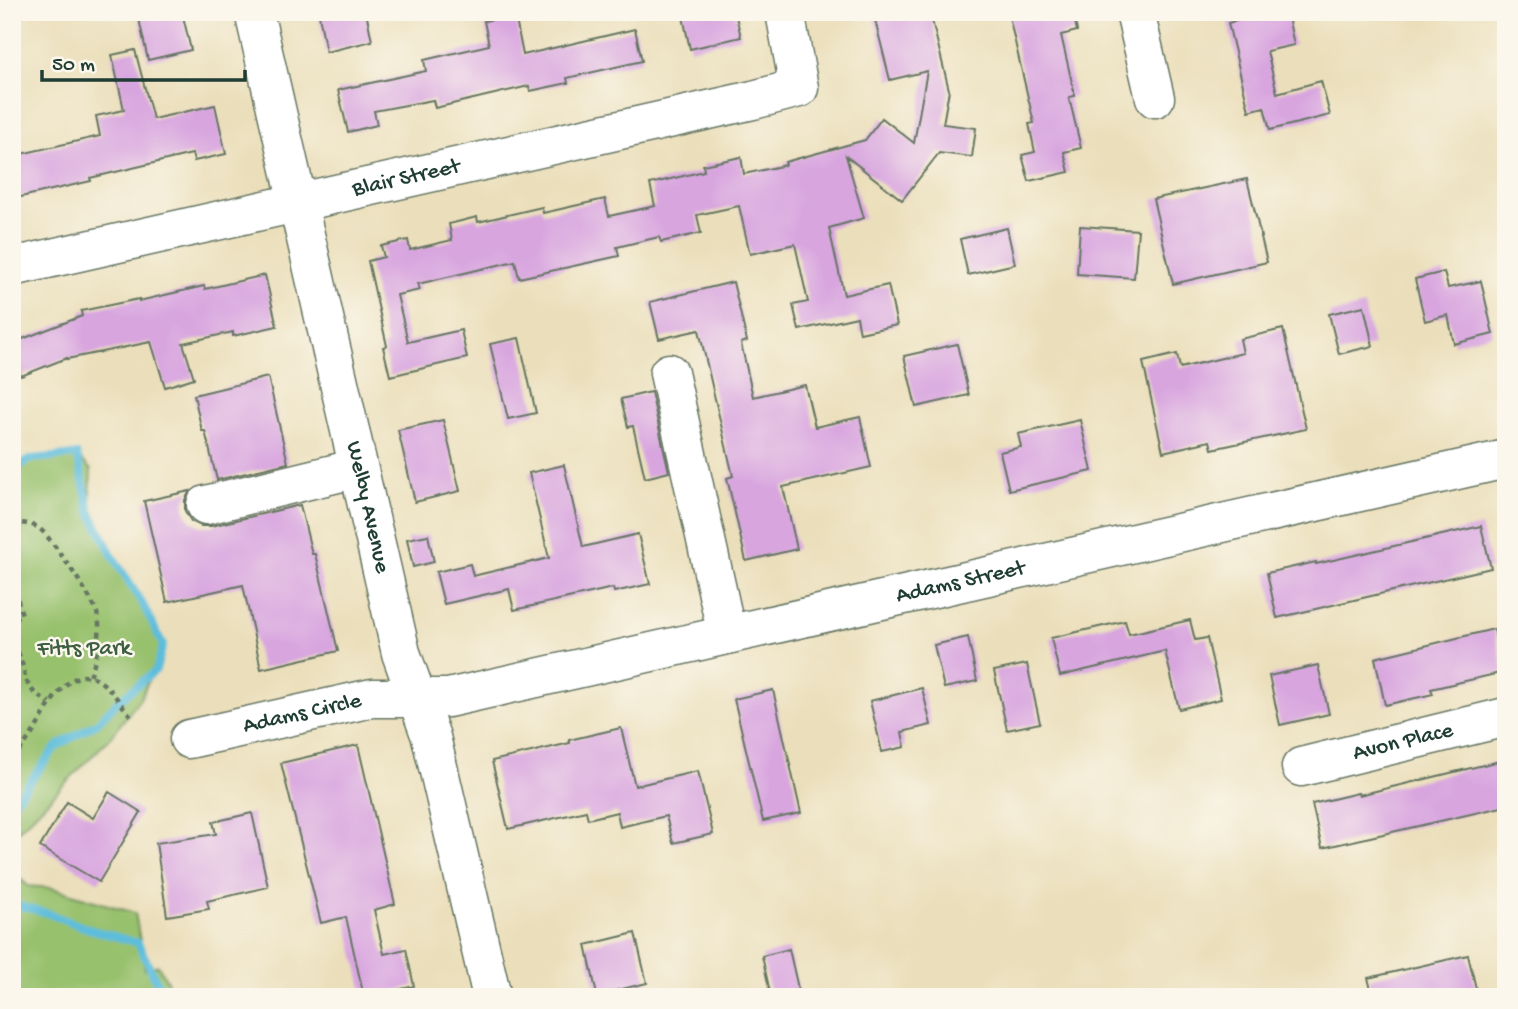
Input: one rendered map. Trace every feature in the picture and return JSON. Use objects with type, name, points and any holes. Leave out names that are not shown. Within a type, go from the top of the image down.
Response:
[{"type":"street","name":"Welby Avenue","points":[[254,12],[401,653],[431,737],[492,997]]},
{"type":"street","name":"Blair Street","points":[[12,267],[799,88],[785,12]]},
{"type":"street","points":[[1135,12],[1155,98]]},
{"type":"street","points":[[669,373],[727,635]]},
{"type":"street","name":"Adams Street","points":[[416,696],[448,698],[1506,458]]},
{"type":"street","points":[[206,505],[358,468]]},
{"type":"street","name":"Adams Circle","points":[[190,739],[372,698],[416,696]]},
{"type":"street","name":"Avon Place","points":[[1301,767],[1506,717]]},
{"type":"path","points":[[12,523],[37,527],[48,536],[90,598],[97,613],[99,644],[90,677]]},
{"type":"path","points":[[12,580],[14,595],[22,615],[12,618]]},
{"type":"path","points":[[12,644],[23,661],[25,676],[32,691],[50,703]]},
{"type":"path","points":[[12,758],[28,740],[57,693],[77,678],[86,676],[97,679],[131,716]]},
{"type":"green space","name":"Fitts Park","points":[[77,455],[91,470],[90,511],[163,645],[142,696],[109,739],[12,837],[12,471],[31,459]]},
{"type":"green space","points":[[12,871],[28,886],[52,888],[135,913],[145,969],[158,965],[172,990],[171,997],[12,997]]},
{"type":"building","points":[[182,12],[191,50],[148,60],[139,19]]},
{"type":"building","points":[[331,12],[366,12],[372,41],[326,52],[319,15]]},
{"type":"building","points":[[682,12],[735,12],[741,37],[690,49]]},
{"type":"building","points":[[873,12],[930,12],[949,90],[943,124],[976,128],[972,157],[939,153],[902,200],[846,156],[864,218],[829,228],[844,295],[888,285],[897,325],[860,333],[857,317],[799,330],[793,305],[808,302],[795,244],[750,254],[739,206],[697,215],[701,233],[661,242],[659,237],[617,247],[619,256],[519,278],[515,261],[418,284],[420,290],[397,295],[408,342],[461,330],[467,358],[390,376],[383,347],[387,346],[368,261],[384,257],[381,246],[408,240],[410,250],[452,240],[449,224],[477,217],[478,222],[542,207],[543,213],[605,199],[609,216],[655,206],[650,184],[704,171],[703,165],[741,157],[744,174],[786,165],[785,162],[865,140],[882,118],[914,143],[927,71],[890,80]]},
{"type":"building","points":[[1008,12],[1073,12],[1077,31],[1061,35],[1075,96],[1069,97],[1081,148],[1064,152],[1069,172],[1029,181],[1022,155],[1035,152],[1029,124],[1034,123]]},
{"type":"building","points":[[1242,12],[1287,12],[1294,45],[1267,51],[1277,93],[1321,81],[1330,115],[1270,130],[1264,107],[1249,111],[1228,23],[1243,19]]},
{"type":"building","points":[[515,15],[523,55],[635,29],[642,61],[567,78],[568,83],[530,91],[529,86],[435,108],[433,100],[374,111],[377,125],[348,132],[338,90],[426,71],[424,60],[489,45],[484,21]]},
{"type":"building","points":[[135,50],[153,119],[215,105],[226,154],[194,161],[192,154],[12,199],[12,156],[100,136],[96,116],[124,110],[112,55]]},
{"type":"building","points":[[1247,179],[1267,262],[1173,284],[1153,199]]},
{"type":"building","points":[[1080,226],[1138,230],[1134,278],[1077,274]]},
{"type":"building","points":[[1007,228],[1015,264],[968,275],[960,239]]},
{"type":"building","points":[[1444,272],[1448,288],[1481,281],[1493,334],[1454,344],[1448,315],[1425,321],[1415,279]]},
{"type":"building","points":[[265,275],[277,326],[183,343],[194,378],[165,387],[151,342],[67,358],[21,376],[12,355],[12,343],[82,316],[81,311],[204,286],[205,289]]},
{"type":"building","points":[[733,282],[747,341],[741,343],[753,397],[805,385],[815,427],[860,417],[871,467],[783,487],[797,549],[746,561],[727,478],[733,476],[699,330],[659,339],[650,302]]},
{"type":"building","points":[[1364,306],[1373,346],[1339,354],[1329,314]]},
{"type":"building","points":[[1283,329],[1306,429],[1212,449],[1210,441],[1163,452],[1143,362],[1177,354],[1180,368],[1243,353],[1240,339]]},
{"type":"building","points":[[519,338],[536,413],[508,419],[490,344]]},
{"type":"building","points":[[957,344],[969,395],[916,407],[904,356]]},
{"type":"building","points":[[268,377],[288,463],[217,480],[194,395]]},
{"type":"building","points":[[651,392],[669,472],[645,478],[633,426],[628,427],[621,399]]},
{"type":"building","points":[[443,420],[460,491],[415,502],[398,430]]},
{"type":"building","points":[[1080,420],[1092,471],[1009,490],[1000,452],[1021,447],[1018,434]]},
{"type":"building","points":[[564,465],[583,547],[638,534],[650,584],[614,592],[613,588],[514,610],[509,589],[444,604],[436,572],[470,564],[473,576],[549,558],[529,473]]},
{"type":"building","points":[[190,491],[185,500],[185,511],[191,521],[201,526],[300,505],[312,554],[315,554],[338,651],[261,669],[243,585],[167,602],[144,501]]},
{"type":"building","points":[[1481,526],[1491,568],[1277,618],[1267,573]]},
{"type":"building","points":[[428,535],[434,562],[413,567],[407,539]]},
{"type":"building","points":[[1190,620],[1195,640],[1207,638],[1221,699],[1179,709],[1165,651],[1060,676],[1051,638],[1125,621],[1129,634]]},
{"type":"building","points":[[1494,629],[1504,672],[1431,689],[1433,694],[1385,705],[1375,658]]},
{"type":"building","points":[[968,637],[977,681],[944,688],[934,645]]},
{"type":"building","points":[[1027,664],[1040,723],[1007,730],[994,671]]},
{"type":"building","points":[[1318,665],[1329,714],[1280,725],[1269,676]]},
{"type":"building","points":[[922,688],[931,725],[902,732],[905,747],[882,752],[870,701]]},
{"type":"building","points":[[773,690],[801,813],[763,821],[734,699]]},
{"type":"building","points":[[621,728],[635,786],[698,771],[713,834],[673,843],[666,816],[620,827],[617,812],[588,819],[586,811],[508,829],[492,761]]},
{"type":"building","points":[[358,745],[395,904],[374,910],[384,954],[406,949],[414,986],[369,997],[364,997],[346,917],[321,923],[281,763]]},
{"type":"building","points":[[1500,761],[1506,787],[1506,806],[1322,848],[1312,804]]},
{"type":"building","points":[[109,792],[141,812],[99,882],[40,847],[67,802],[93,818]]},
{"type":"building","points":[[252,813],[268,887],[207,901],[209,909],[167,916],[156,843],[216,834],[213,822]]},
{"type":"building","points":[[635,933],[647,983],[597,995],[586,945]]},
{"type":"building","points":[[789,949],[800,997],[771,997],[762,956]]},
{"type":"building","points":[[1468,955],[1478,997],[1373,997],[1368,978]]},
{"type":"waterway","points":[[12,471],[31,459],[77,455],[90,511],[163,645],[156,670],[118,701],[98,722],[56,747],[12,805]]},
{"type":"waterway","points":[[12,904],[138,943],[164,997]]}]
